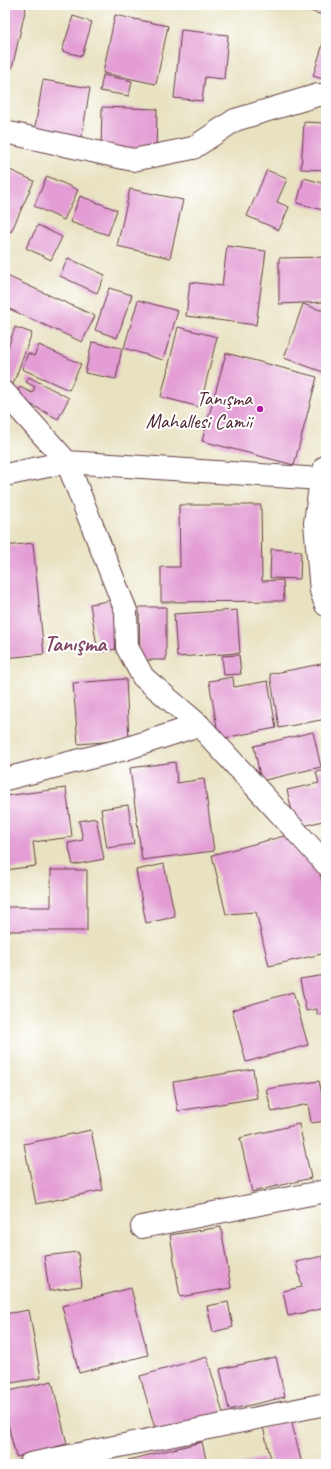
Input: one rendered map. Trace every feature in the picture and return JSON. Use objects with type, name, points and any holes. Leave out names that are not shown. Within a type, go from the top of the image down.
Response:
[{"type":"street","points":[[5,132],[133,160],[193,148],[236,120],[318,95],[326,95]]},
{"type":"street","points":[[5,393],[67,462],[126,611],[127,648],[143,677],[199,725],[326,864]]},
{"type":"street","points":[[5,475],[67,462],[324,472],[315,523],[324,596]]},
{"type":"street","points":[[5,779],[125,749],[199,725]]},
{"type":"street","points":[[142,1228],[326,1191]]},
{"type":"street","points":[[30,1464],[326,1404]]},
{"type":"building","points":[[5,5],[19,5],[26,7],[12,68],[5,67]]},
{"type":"building","points":[[291,5],[326,5],[326,16]]},
{"type":"building","points":[[115,15],[168,26],[156,84],[103,73]]},
{"type":"building","points":[[73,16],[92,22],[82,56],[62,51]]},
{"type":"building","points":[[181,30],[228,35],[224,79],[205,77],[202,101],[174,98]]},
{"type":"building","points":[[326,34],[326,80],[313,76]]},
{"type":"building","points":[[103,75],[132,81],[129,96],[100,91]]},
{"type":"building","points":[[43,80],[90,88],[81,141],[34,133]]},
{"type":"building","points":[[102,107],[157,109],[156,152],[101,150]]},
{"type":"building","points":[[304,122],[326,123],[326,170],[301,169]]},
{"type":"building","points":[[10,170],[34,181],[11,232],[5,230],[5,180]]},
{"type":"building","points":[[267,170],[287,179],[277,202],[289,207],[279,230],[247,216]]},
{"type":"building","points":[[47,176],[78,190],[64,220],[34,206]]},
{"type":"building","points":[[304,178],[326,184],[326,211],[297,203]]},
{"type":"building","points":[[130,189],[183,200],[170,258],[117,246]]},
{"type":"building","points":[[80,196],[117,210],[108,235],[70,222]]},
{"type":"building","points":[[38,225],[62,237],[51,260],[26,248]]},
{"type":"building","points":[[227,246],[266,251],[256,325],[186,316],[190,282],[222,286]]},
{"type":"building","points":[[326,257],[326,302],[279,304],[279,258]]},
{"type":"building","points":[[68,258],[105,275],[97,293],[60,276]]},
{"type":"building","points":[[7,276],[95,316],[82,342],[5,307],[5,280]]},
{"type":"building","points":[[109,288],[132,295],[117,338],[95,330]]},
{"type":"building","points":[[138,300],[178,311],[163,360],[124,348]]},
{"type":"building","points":[[303,304],[326,312],[326,373],[284,358]]},
{"type":"building","points":[[15,327],[32,333],[12,387],[5,385],[5,356]]},
{"type":"building","points":[[178,327],[217,337],[200,407],[161,397]]},
{"type":"building","points":[[92,342],[122,348],[116,379],[85,373]]},
{"type":"building","points":[[39,345],[81,364],[69,390],[22,369],[28,353],[34,356]]},
{"type":"building","name":"Tanışma Mahallesi Camii","points":[[226,353],[317,377],[294,465],[202,441]]},
{"type":"building","points":[[29,377],[69,398],[58,419],[15,396],[20,387],[32,393],[35,387],[26,382]]},
{"type":"building","points":[[179,505],[261,505],[262,581],[283,580],[284,601],[161,602],[161,567],[180,567]]},
{"type":"building","points":[[33,543],[44,654],[5,658],[5,546]]},
{"type":"building","points":[[271,549],[301,551],[300,579],[270,578]]},
{"type":"building","points":[[114,600],[122,648],[98,652],[90,604]]},
{"type":"building","points":[[139,607],[166,607],[166,660],[140,660]]},
{"type":"building","points":[[237,610],[240,653],[177,657],[174,614]]},
{"type":"building","points":[[239,655],[241,674],[224,675],[222,656]]},
{"type":"building","points":[[326,663],[326,719],[279,728],[270,674]]},
{"type":"building","points":[[233,677],[234,687],[268,681],[276,728],[219,739],[209,681]]},
{"type":"building","points":[[126,679],[129,740],[78,744],[73,683]]},
{"type":"building","points":[[313,732],[321,767],[261,781],[254,746]]},
{"type":"building","points":[[175,762],[177,783],[204,779],[214,851],[142,860],[130,768]]},
{"type":"building","points":[[326,770],[326,820],[296,828],[287,790],[319,783],[316,772]]},
{"type":"building","points":[[66,788],[72,837],[33,842],[36,866],[5,870],[5,796]]},
{"type":"building","points":[[128,805],[134,844],[107,848],[101,809]]},
{"type":"building","points":[[96,818],[104,859],[73,865],[68,843],[83,840],[79,821]]},
{"type":"building","points":[[288,835],[318,866],[326,897],[326,953],[269,966],[256,912],[226,914],[212,855]]},
{"type":"building","points":[[164,864],[175,917],[146,923],[136,870]]},
{"type":"building","points":[[51,870],[87,870],[87,931],[5,931],[5,907],[51,907]]},
{"type":"building","points":[[326,975],[326,1013],[317,1015],[317,1009],[306,1011],[300,979]]},
{"type":"building","points":[[293,992],[308,1045],[246,1062],[232,1010]]},
{"type":"building","points":[[253,1069],[257,1098],[178,1111],[173,1082]]},
{"type":"building","points":[[319,1081],[326,1114],[326,1121],[311,1123],[308,1104],[272,1112],[266,1089]]},
{"type":"building","points":[[299,1124],[311,1178],[252,1192],[240,1138]]},
{"type":"building","points":[[91,1130],[103,1190],[36,1204],[24,1144]]},
{"type":"building","points":[[221,1227],[231,1288],[180,1297],[170,1235]]},
{"type":"building","points":[[78,1252],[82,1286],[49,1291],[44,1256]]},
{"type":"building","points":[[323,1256],[326,1268],[326,1308],[288,1316],[283,1291],[302,1287],[296,1262]]},
{"type":"building","points":[[131,1288],[148,1355],[79,1373],[62,1306]]},
{"type":"building","points":[[228,1302],[233,1327],[213,1332],[207,1306]]},
{"type":"building","points":[[29,1310],[41,1378],[5,1384],[5,1314]]},
{"type":"building","points":[[207,1357],[223,1413],[156,1432],[140,1376]]},
{"type":"building","points":[[276,1357],[285,1397],[229,1410],[220,1369]]},
{"type":"building","points":[[52,1381],[67,1444],[16,1457],[5,1412],[5,1392]]},
{"type":"building","points":[[291,1420],[302,1464],[272,1464],[263,1427]]},
{"type":"building","points":[[202,1442],[207,1464],[129,1464],[128,1460]]},
{"type":"building","points":[[263,1458],[264,1464],[241,1464],[241,1463]]},
{"type":"place","name":"Tanışma Mahallesi Camii","points":[[260,409]]},
{"type":"district","name":"Tanışma","points":[[75,643]]}]
